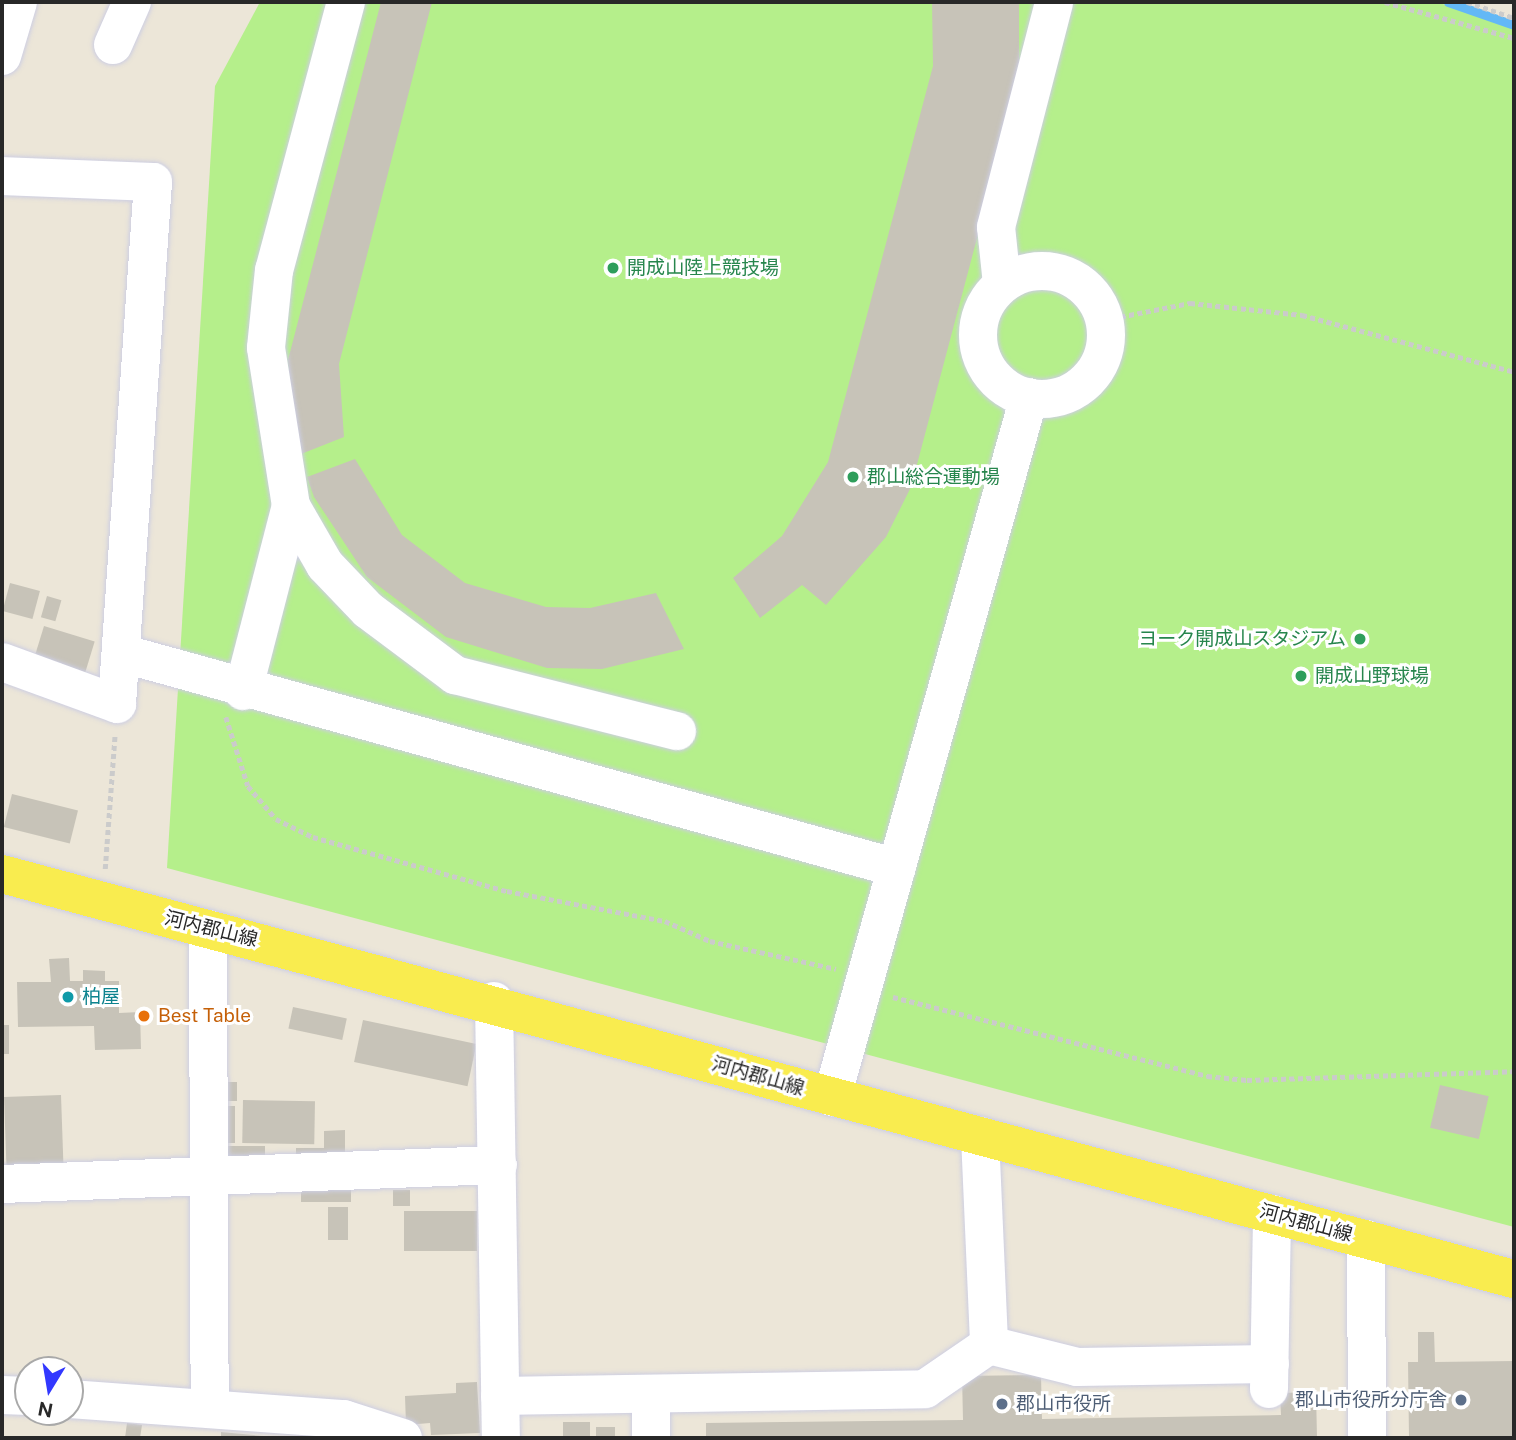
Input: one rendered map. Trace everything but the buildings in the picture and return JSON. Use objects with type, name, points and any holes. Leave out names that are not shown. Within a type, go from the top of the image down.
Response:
[{"type":"main road","name":"河内郡山線","points":[[2,874],[494,1001],[832,1097],[1514,1279]]},
{"type":"street","points":[[2,56],[18,2]]},
{"type":"street","points":[[113,45],[132,2]]},
{"type":"street","points":[[346,2],[274,270],[266,348],[291,506],[325,565],[368,610],[456,675],[677,731]]},
{"type":"street","points":[[1002,284],[996,227],[1054,2]]},
{"type":"street","points":[[2,176],[153,182],[117,704],[2,662]]},
{"type":"street","points":[[1036,271],[1054,272],[1086,289],[1104,320],[1102,356],[1081,385],[1047,398],[1029,397],[997,380],[979,349],[982,312],[1002,284],[1036,271]]},
{"type":"street","points":[[832,1097],[1029,397]]},
{"type":"street","points":[[232,688],[291,506]]},
{"type":"street","points":[[121,653],[232,688],[897,868]]},
{"type":"street","points":[[208,929],[206,1175],[209,1409]]},
{"type":"street","points":[[494,1001],[500,1438]]},
{"type":"street","points":[[980,1136],[989,1345]]},
{"type":"street","points":[[2,1184],[498,1165]]},
{"type":"street","points":[[500,1396],[925,1389],[989,1345],[1077,1367],[1269,1376],[1272,1214]]},
{"type":"street","points":[[1366,1239],[1367,1438]]},
{"type":"street","points":[[651,1394],[651,1438]]},
{"type":"street","points":[[84,1400],[344,1419],[403,1438]]},
{"type":"path","points":[[1385,2],[1514,38]]},
{"type":"path","points":[[1467,2],[1514,18]]},
{"type":"path","points":[[1104,320],[1190,303],[1302,315],[1514,372]]},
{"type":"path","points":[[232,688],[231,743],[247,786],[276,819],[313,837],[507,891],[666,921],[710,941],[1207,1076],[1247,1080],[1514,1071]]},
{"type":"path","points":[[103,901],[117,704]]},
{"type":"green space","name":"郡山総合運動場","points":[[260,2],[1436,2],[1514,25],[1514,1227],[167,868],[215,86]]},
{"type":"waterway","points":[[1448,2],[1514,25]]},
{"type":"place","name":"開成山陸上競技場","points":[[613,268]]},
{"type":"place","name":"郡山総合運動場","points":[[853,477]]},
{"type":"place","name":"ヨーク開成山スタジアム","points":[[1360,639]]},
{"type":"place","name":"開成山野球場","points":[[1301,676]]},
{"type":"place","name":"柏屋","points":[[68,997]]},
{"type":"place","name":"Best Table","points":[[144,1016]]},
{"type":"place","name":"郡山市役所分庁舎","points":[[1461,1400]]},
{"type":"place","name":"郡山市役所","points":[[1002,1404]]}]
